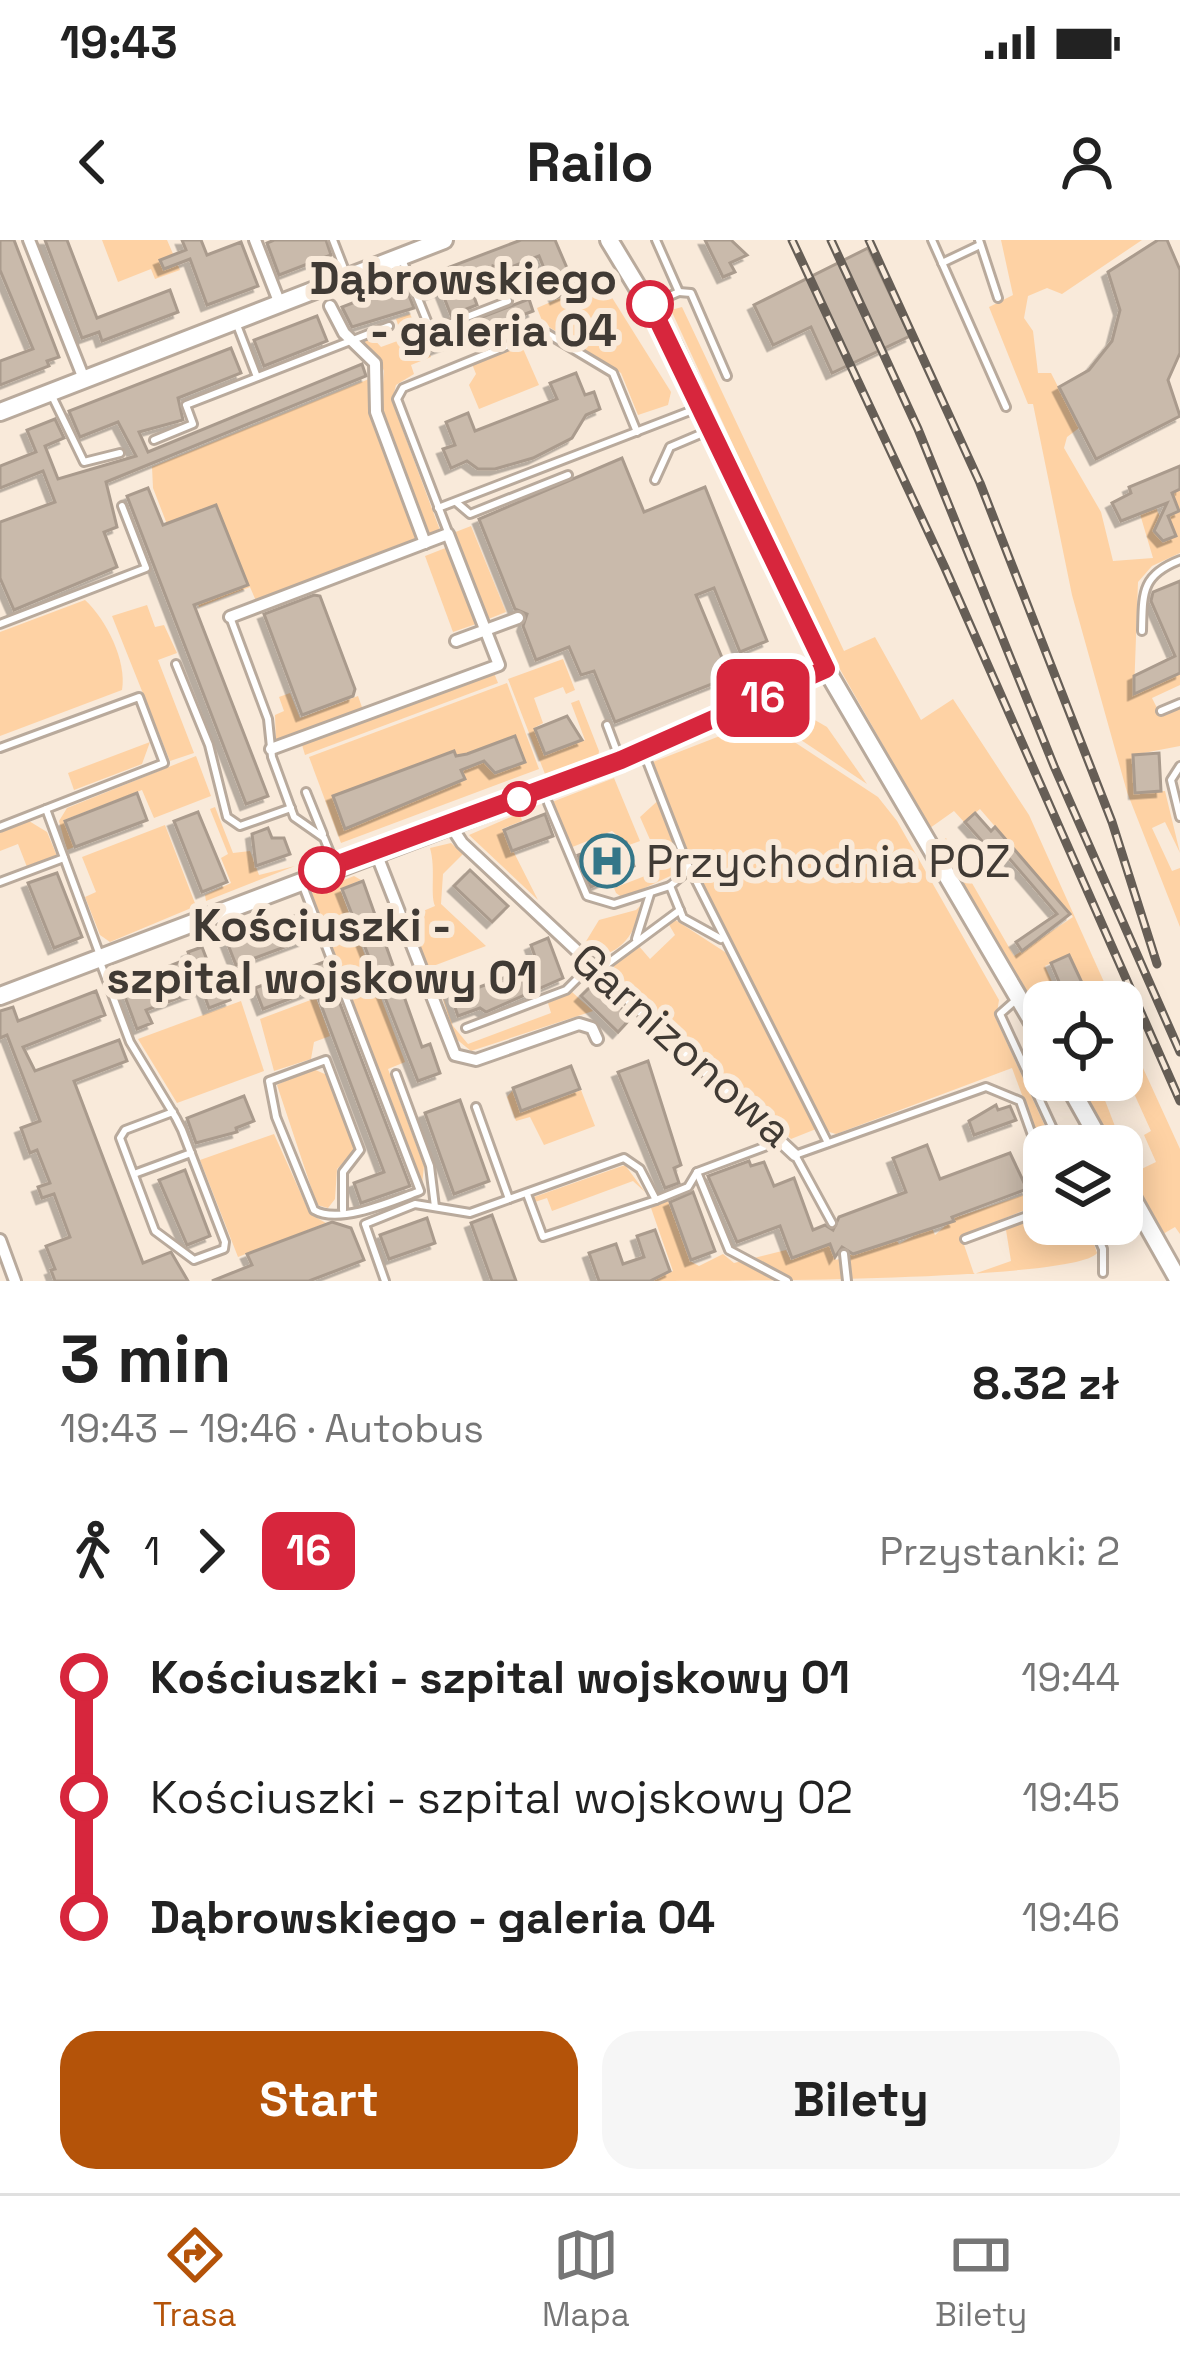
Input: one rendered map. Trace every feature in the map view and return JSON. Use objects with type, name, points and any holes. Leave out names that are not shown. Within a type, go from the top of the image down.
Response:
[{"type":"street","points":[[29,240],[84,379]]},
{"type":"street","points":[[255,240],[280,304]]},
{"type":"street","points":[[0,412],[444,240]]},
{"type":"street","points":[[609,240],[650,304],[702,406],[826,669],[1023,1005]]},
{"type":"street","points":[[330,306],[351,340],[375,363],[376,412],[424,543]]},
{"type":"street","points":[[230,617],[448,534],[499,665],[271,749]]},
{"type":"street","points":[[456,641],[518,618]]},
{"type":"street","points":[[0,996],[334,865],[643,752],[826,669]]},
{"type":"street","name":"Garnizonowa","points":[[449,823],[462,843],[797,1158]]},
{"type":"street","points":[[375,850],[455,1055],[476,1060],[579,1024],[592,1028],[597,1039]]},
{"type":"street","points":[[1143,1218],[1179,1281]]},
{"type":"street","points":[[0,1240],[15,1281]]},
{"type":"lane","points":[[333,240],[347,278]]},
{"type":"lane","points":[[656,240],[679,292]]},
{"type":"lane","points":[[932,240],[1006,407]]},
{"type":"lane","points":[[942,263],[980,243],[998,298]]},
{"type":"lane","points":[[401,256],[431,331],[508,302],[497,272]]},
{"type":"lane","points":[[650,304],[679,292],[691,293],[727,376]]},
{"type":"lane","points":[[235,321],[257,377]]},
{"type":"lane","points":[[154,440],[194,424],[186,405],[389,326]]},
{"type":"lane","points":[[448,534],[398,394],[411,383],[537,331],[558,337],[613,373],[637,432]]},
{"type":"lane","points":[[50,392],[84,462],[120,453]]},
{"type":"lane","points":[[438,508],[702,406]]},
{"type":"lane","points":[[655,480],[670,447],[712,429]]},
{"type":"lane","points":[[456,502],[470,514],[568,475]]},
{"type":"lane","points":[[0,624],[146,568],[122,506]]},
{"type":"lane","points":[[1142,631],[1143,584],[1150,573],[1180,560]]},
{"type":"lane","points":[[230,617],[268,719],[271,749],[291,808],[298,824],[324,838]]},
{"type":"lane","points":[[176,664],[209,745],[227,817],[240,826],[291,808]]},
{"type":"lane","points":[[0,748],[139,697],[164,763],[0,826]]},
{"type":"lane","points":[[1161,711],[1180,703]]},
{"type":"lane","points":[[607,725],[621,760]]},
{"type":"lane","points":[[643,752],[685,859],[827,1143]]},
{"type":"lane","points":[[1180,766],[1171,780],[1180,817]]},
{"type":"lane","points":[[307,792],[334,865]]},
{"type":"lane","points":[[548,803],[587,896],[614,904],[670,886],[690,869]]},
{"type":"lane","points":[[46,809],[130,1042],[173,1112],[225,1245],[194,1261],[155,1231],[121,1133],[173,1112]]},
{"type":"lane","points":[[0,882],[64,858]]},
{"type":"lane","points":[[299,879],[420,1191],[359,1213],[343,1210],[327,1216],[314,1210],[276,1117],[269,1082],[326,1060],[360,1150],[343,1172],[343,1210]]},
{"type":"lane","points":[[670,886],[689,924],[724,940]]},
{"type":"lane","points":[[635,942],[650,892]]},
{"type":"lane","points":[[466,1028],[566,990],[680,910]]},
{"type":"lane","points":[[1019,998],[1000,1014],[1051,1125]]},
{"type":"lane","points":[[396,1074],[430,1166],[435,1208]]},
{"type":"lane","name":"Garnizonowa","points":[[797,1158],[827,1143],[994,1087],[1020,1101],[1028,1125]]},
{"type":"lane","points":[[476,1107],[509,1199]]},
{"type":"lane","points":[[526,1193],[543,1237],[656,1200],[688,1187],[697,1172],[780,1141]]},
{"type":"lane","points":[[134,1174],[191,1154]]},
{"type":"lane","points":[[385,1281],[365,1224],[416,1204],[470,1213],[624,1158],[640,1169],[656,1200]]},
{"type":"lane","points":[[797,1158],[832,1222]]},
{"type":"lane","points":[[697,1172],[729,1250],[787,1281]]},
{"type":"lane","points":[[965,1239],[1023,1217]]},
{"type":"lane","points":[[1100,1245],[1103,1273]]},
{"type":"lane","points":[[844,1254],[847,1281]]},
{"type":"shaded area","points":[[102,240],[167,240],[180,270],[155,279],[151,269],[118,282]]},
{"type":"shaded area","points":[[1001,240],[1142,240],[1062,294],[1047,288],[1028,296],[1024,318],[1033,331],[1038,373],[1051,373],[1079,428],[1067,437],[1064,448],[1101,512],[1113,561],[1153,558],[1140,514],[1156,508],[1161,519],[1179,512],[1172,493],[1180,490],[1180,553],[1152,566],[1138,582],[1134,692],[1180,670],[1180,685],[1152,698],[1161,716],[1180,707],[1180,746],[1133,755],[1135,793],[1165,791],[1180,853],[1165,822],[1152,828],[1172,871],[1180,868],[1180,927],[1127,792],[1072,595],[1033,404],[1028,404],[989,307],[1013,295]]},
{"type":"shaded area","points":[[601,280],[671,392],[668,405],[638,415],[621,373],[543,323],[537,308]]},
{"type":"shaded area","points":[[682,307],[844,651],[875,637],[921,720],[953,699],[1029,815],[1104,981],[1081,981],[1069,955],[1045,966],[1052,981],[1023,981],[1023,991],[939,844],[946,838],[1014,956],[1073,917],[980,809],[964,822],[954,811],[930,828],[820,634],[671,310]]},
{"type":"shaded area","points":[[410,314],[431,357],[411,365],[414,374],[396,385],[392,401],[441,533],[428,538],[381,412],[384,371],[378,356],[360,340],[372,337],[381,347],[403,339],[396,319]]},
{"type":"shaded area","points":[[521,344],[539,385],[479,409],[469,385],[476,374],[472,364]]},
{"type":"shaded area","points":[[374,377],[368,408],[418,539],[256,601],[250,587],[199,607],[153,488],[152,467]]},
{"type":"shaded area","points":[[471,526],[506,612],[486,620],[453,533]]},
{"type":"shaded area","points":[[448,547],[476,624],[453,632],[425,556]]},
{"type":"shaded area","points":[[85,600],[113,641],[122,690],[0,736],[0,632]]},
{"type":"shaded area","points":[[147,605],[155,627],[164,625],[177,653],[158,660],[194,753],[170,761],[112,616]]},
{"type":"shaded area","points":[[563,659],[575,690],[566,694],[563,687],[534,698],[543,723],[534,728],[544,755],[585,740],[571,703],[579,700],[599,751],[598,757],[545,774],[508,679]]},
{"type":"shaded area","points":[[494,673],[498,683],[305,755],[302,745]]},
{"type":"shaded area","points":[[507,683],[539,769],[341,843],[309,757]]},
{"type":"shaded area","points":[[290,693],[300,718],[358,696],[363,710],[276,743],[275,715],[284,711],[279,697]]},
{"type":"shaded area","points":[[794,708],[827,727],[867,784],[768,718]]},
{"type":"shaded area","points":[[761,720],[878,797],[897,821],[999,1000],[996,1019],[1023,1078],[1023,1098],[1012,1068],[836,1134],[826,1131],[696,873],[679,872],[623,898],[616,893],[614,888],[663,869],[640,817],[663,796],[653,762]]},
{"type":"shaded area","points":[[150,742],[142,764],[74,790],[68,773]]},
{"type":"shaded area","points":[[196,756],[211,796],[154,818],[142,790],[64,820],[74,847],[67,850],[59,821],[67,808]]},
{"type":"shaded area","points":[[614,778],[640,841],[629,845],[612,831],[570,848],[552,802]]},
{"type":"shaded area","points":[[215,807],[233,853],[250,851],[259,875],[295,866],[206,901],[205,895],[231,883],[221,858],[228,854],[210,809]]},
{"type":"shaded area","points":[[520,813],[522,821],[502,829],[538,900],[469,835]]},
{"type":"shaded area","points":[[29,821],[47,832],[57,856],[27,867],[18,844],[0,851],[0,832]]},
{"type":"shaded area","points":[[165,825],[196,906],[110,942],[100,935],[85,897],[96,892],[82,857]]},
{"type":"shaded area","points":[[451,843],[463,854],[443,874],[441,904],[486,946],[428,968],[409,917],[435,906],[430,848]]},
{"type":"shaded area","points":[[354,876],[361,880],[340,889],[405,1062],[388,1069],[424,1166],[422,1185],[311,893]]},
{"type":"shaded area","points":[[645,901],[634,929],[615,950],[597,955],[585,943],[599,920],[636,910]]},
{"type":"shaded area","points":[[674,919],[728,954],[816,1129],[791,1139],[614,973],[614,962],[638,945],[650,959],[675,935],[668,923]]},
{"type":"shaded area","points":[[438,983],[453,1026],[468,1044],[551,1013],[548,1003],[572,992],[593,1011],[471,1051],[455,1038]]},
{"type":"shaded area","points":[[316,998],[330,1036],[314,1042],[311,1059],[274,1071],[260,1019]]},
{"type":"shaded area","points":[[241,1001],[264,1071],[177,1103],[138,1039]]},
{"type":"shaded area","points":[[311,1068],[327,1075],[355,1151],[337,1169],[335,1199],[328,1208],[317,1205],[277,1085]]},
{"type":"shaded area","points":[[1143,1068],[1180,1149],[1180,1234],[1175,1227],[1163,1234],[1143,1200],[1143,1168],[1156,1162],[1144,1135],[1151,1131],[1137,1101],[1143,1101]]},
{"type":"shaded area","points":[[513,1090],[522,1112],[581,1090],[595,1126],[544,1145],[530,1117],[516,1121],[507,1097]]},
{"type":"shaded area","points":[[1024,1101],[1033,1101],[1044,1125],[1033,1125]]},
{"type":"shaded area","points":[[1086,1101],[1105,1101],[1114,1125],[1100,1125]]},
{"type":"shaded area","points":[[274,1134],[310,1214],[326,1223],[238,1257],[200,1160]]},
{"type":"shaded area","points":[[625,1165],[645,1192],[633,1181],[552,1211],[547,1198],[535,1202],[534,1197]]},
{"type":"shaded area","points":[[1023,1195],[1023,1211],[961,1236],[974,1273],[651,1281],[673,1271],[651,1208],[668,1201],[690,1261],[699,1266],[723,1254],[734,1263],[786,1250],[791,1260],[830,1245],[836,1260],[896,1239],[899,1244],[931,1226],[935,1235],[954,1218]]},
{"type":"shaded area","points":[[1023,1221],[1023,1245],[1094,1245],[1097,1253],[1075,1262],[976,1273],[1011,1261],[1006,1230]]},
{"type":"building","points":[[0,240],[14,240],[59,357],[47,361],[49,366],[0,385],[0,361],[33,349],[0,270]]},
{"type":"building","points":[[45,240],[67,240],[97,318],[170,290],[178,312],[102,341],[99,332],[82,338]]},
{"type":"building","points":[[182,240],[201,240],[207,255],[241,242],[258,286],[207,305],[190,259],[164,269],[160,260],[186,250]]},
{"type":"building","points":[[326,240],[331,255],[279,275],[267,243]]},
{"type":"building","points":[[521,240],[555,240],[576,289],[556,298],[539,256],[504,270],[493,266],[491,278],[472,291],[477,305],[451,315],[441,290],[425,296],[418,279]]},
{"type":"building","points":[[705,240],[731,240],[747,255],[730,263],[735,272],[723,277]]},
{"type":"building","points":[[1158,240],[1167,240],[1180,270],[1180,353],[1168,380],[1180,416],[1096,459],[1059,387],[1089,370],[1112,341],[1120,310],[1108,272]]},
{"type":"building","points":[[868,248],[910,336],[832,373],[811,327],[773,345],[754,305]]},
{"type":"building","points":[[404,283],[414,308],[352,327],[342,307]]},
{"type":"building","points":[[529,299],[533,311],[430,351],[425,339]]},
{"type":"building","points":[[317,316],[327,341],[264,366],[254,340]]},
{"type":"building","points":[[231,348],[241,373],[178,398],[183,420],[139,432],[148,452],[362,364],[366,376],[106,482],[117,527],[104,532],[117,567],[14,610],[0,578],[0,522],[55,502],[43,471],[0,488],[0,466],[36,452],[27,430],[55,419],[64,438],[45,446],[58,479],[136,456],[118,422],[80,437],[69,411]]},
{"type":"building","points":[[576,373],[585,395],[594,392],[600,409],[586,415],[572,438],[533,458],[495,469],[478,469],[467,461],[451,468],[443,449],[455,445],[446,422],[468,413],[475,431],[557,399],[550,383]]},
{"type":"building","points":[[622,458],[644,512],[705,487],[767,641],[740,652],[714,588],[696,595],[730,677],[615,722],[594,671],[581,675],[569,647],[536,660],[523,626],[527,614],[515,609],[479,519]]},
{"type":"building","points":[[1180,466],[1180,489],[1172,493],[1179,511],[1168,516],[1176,536],[1163,541],[1154,531],[1167,503],[1121,521],[1112,503],[1131,493],[1129,487]]},
{"type":"building","points":[[148,488],[163,525],[216,505],[248,585],[194,605],[268,796],[246,804],[127,496]]},
{"type":"building","points":[[1180,581],[1180,673],[1134,694],[1134,676],[1175,656],[1151,601],[1153,592]]},
{"type":"building","points":[[320,596],[355,689],[353,696],[302,715],[264,614]]},
{"type":"building","points":[[567,716],[582,740],[545,754],[535,729]]},
{"type":"building","points":[[515,736],[525,762],[495,773],[484,761],[461,770],[465,779],[345,829],[333,796],[454,751],[456,756],[467,754]]},
{"type":"building","points":[[1159,753],[1161,791],[1135,793],[1133,755]]},
{"type":"building","points":[[137,793],[147,820],[75,847],[65,821]]},
{"type":"building","points":[[198,812],[227,882],[202,892],[174,821]]},
{"type":"building","points":[[975,813],[991,831],[995,827],[1070,914],[1022,951],[1016,942],[1057,914],[996,843],[989,849],[965,822]]},
{"type":"building","points":[[545,814],[553,836],[512,851],[504,830]]},
{"type":"building","points":[[268,828],[272,838],[284,838],[290,854],[256,866],[252,834]]},
{"type":"building","name":"Przychodnia POZ","points":[[618,840],[626,842],[634,866],[591,887],[578,855]]},
{"type":"building","points":[[470,870],[508,906],[492,922],[454,886]]},
{"type":"building","points":[[57,873],[82,937],[54,948],[28,883]]},
{"type":"building","points":[[363,881],[422,1047],[430,1044],[440,1073],[418,1081],[342,889]]},
{"type":"building","points":[[297,915],[306,939],[236,965],[227,942]]},
{"type":"building","points":[[548,938],[563,978],[486,1012],[480,1008],[458,1016],[444,976],[462,970],[469,991],[538,965],[531,945]]},
{"type":"building","points":[[202,947],[217,986],[223,983],[230,1000],[209,1008],[202,989],[146,1010],[152,1023],[137,1029],[118,978],[132,973],[134,980],[190,958],[188,952]]},
{"type":"building","points":[[1069,955],[1081,981],[1059,981],[1051,963]]},
{"type":"building","points":[[324,962],[410,1186],[361,1203],[354,1183],[384,1172],[315,989],[263,1009],[255,988]]},
{"type":"building","points":[[595,982],[631,1018],[618,1032],[581,996]]},
{"type":"building","points":[[96,991],[105,1015],[23,1047],[35,1071],[119,1040],[127,1061],[74,1081],[143,1263],[171,1252],[188,1281],[55,1281],[51,1270],[55,1269],[46,1246],[70,1237],[54,1194],[42,1198],[38,1187],[50,1183],[37,1150],[30,1153],[21,1128],[40,1121],[7,1035],[0,1038],[0,1011],[13,1007],[18,1021]]},
{"type":"building","points":[[648,1061],[681,1165],[674,1168],[679,1183],[665,1188],[618,1072]]},
{"type":"building","points":[[571,1066],[580,1089],[521,1111],[513,1088]]},
{"type":"building","points":[[244,1096],[254,1121],[236,1128],[237,1132],[196,1143],[187,1118]]},
{"type":"building","points":[[460,1100],[489,1181],[454,1194],[425,1113]]},
{"type":"building","points":[[996,1105],[998,1110],[1010,1106],[1016,1120],[974,1135],[969,1121]]},
{"type":"building","points":[[927,1145],[940,1179],[1010,1153],[1023,1190],[952,1217],[954,1221],[853,1254],[842,1247],[835,1257],[830,1244],[792,1258],[780,1226],[737,1242],[708,1176],[749,1161],[751,1166],[764,1162],[774,1186],[794,1178],[813,1230],[825,1225],[833,1230],[839,1217],[906,1192],[893,1158]]},
{"type":"building","points":[[185,1170],[210,1236],[187,1245],[159,1180]]},
{"type":"building","points":[[693,1192],[715,1251],[691,1260],[670,1202]]},
{"type":"building","points":[[492,1215],[516,1281],[492,1281],[471,1223]]},
{"type":"building","points":[[427,1218],[435,1243],[389,1259],[380,1235]]},
{"type":"building","points":[[332,1222],[351,1228],[364,1260],[309,1281],[212,1281],[252,1265],[247,1254]]},
{"type":"building","points":[[655,1230],[670,1271],[650,1281],[599,1281],[589,1253],[616,1244],[623,1264],[644,1257],[637,1236]]},
{"type":"railway","points":[[792,240],[945,568],[1180,1101]]},
{"type":"railway","points":[[831,240],[918,429],[1054,766],[1180,1052]]},
{"type":"railway","points":[[869,240],[980,483],[1112,822],[1157,964]]},
{"type":"bus line","name":"16","points":[[322,870],[643,752],[826,669],[650,304]]},
{"type":"place","name":"Dąbrowskiego - galeria 04","points":[[650,304]]},
{"type":"place","name":"Przychodnia POZ","points":[[607,861]]},
{"type":"place","name":"Kościuszki - szpital wojskowy 01","points":[[322,870]]}]
